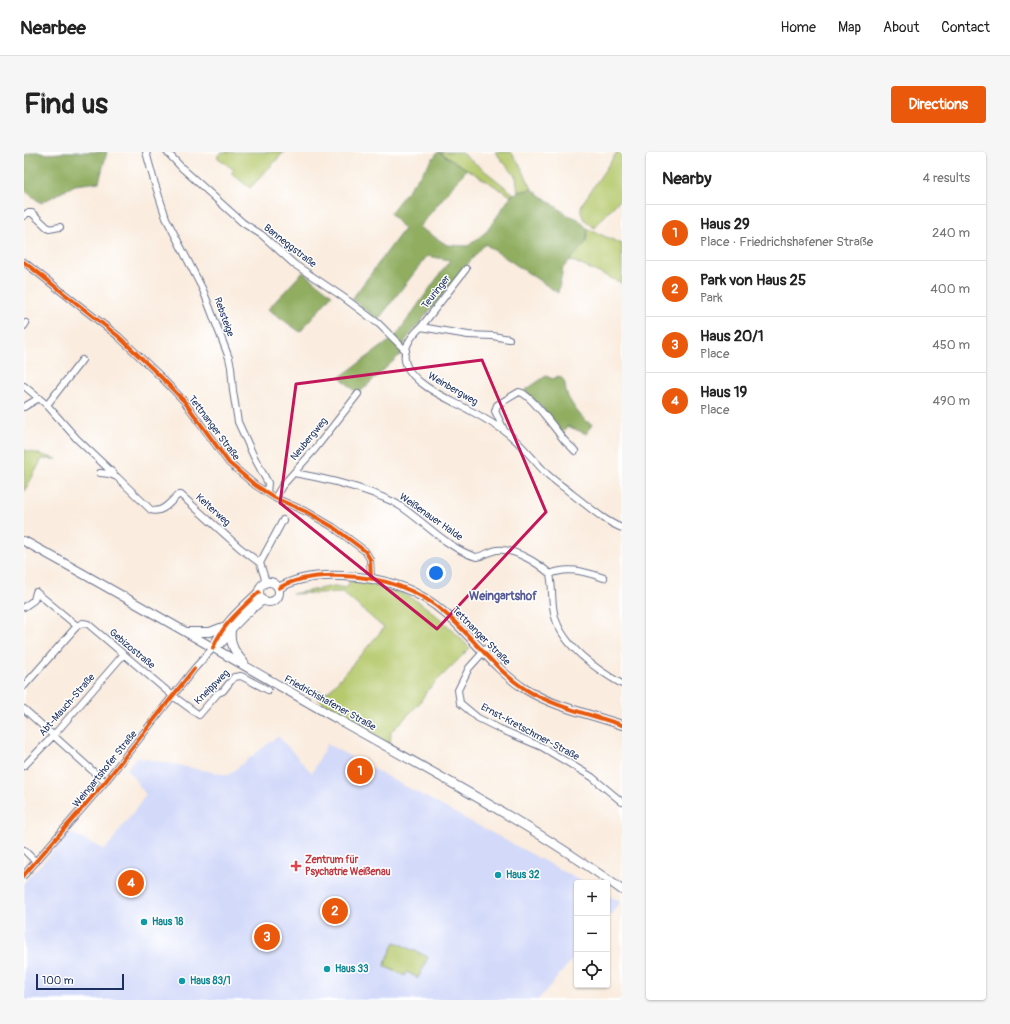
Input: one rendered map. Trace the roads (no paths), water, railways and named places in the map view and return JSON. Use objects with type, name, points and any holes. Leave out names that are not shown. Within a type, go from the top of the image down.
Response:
[{"type":"main road","name":"Friedrichshafener Straße","points":[[24,541],[531,829],[592,868],[622,890]]},
{"type":"main road","name":"Tettnanger Straße","points":[[279,588],[294,581],[311,577],[336,575],[383,580],[405,587],[428,600],[447,614],[485,651],[506,675],[534,694],[564,706],[622,724]]},
{"type":"main road","points":[[186,632],[210,632],[229,627],[259,592],[260,587],[266,582],[272,582],[279,588],[279,595],[275,601],[269,602],[263,600],[259,592]]},
{"type":"main road","points":[[213,648],[217,637],[263,600]]},
{"type":"main road","points":[[229,627],[232,647],[249,668]]},
{"type":"street","name":"Rebsteige","points":[[146,152],[166,218],[203,290],[229,358],[232,367],[233,391],[238,422],[268,483],[267,493]]},
{"type":"street","name":"Banneggstraße","points":[[167,152],[242,223],[262,235],[294,264],[343,297],[379,324],[406,351]]},
{"type":"street","points":[[24,216],[32,213],[49,229],[60,227]]},
{"type":"street","name":"Tettnanger Straße","points":[[24,262],[118,336],[160,376],[184,401],[228,463],[267,493],[309,513],[333,527],[365,551],[370,559],[370,578]]},
{"type":"street","name":"Teuringer","points":[[421,327],[466,269]]},
{"type":"street","points":[[406,351],[414,333],[421,327],[468,335],[493,336],[509,339]]},
{"type":"street","name":"Weinbergweg","points":[[406,351],[406,364],[409,370],[427,387],[471,410],[504,430],[548,475],[609,522],[622,528]]},
{"type":"street","points":[[47,405],[82,360]]},
{"type":"street","name":"Kelterweg","points":[[24,386],[47,405],[78,439],[151,510],[156,512],[161,510],[178,495],[181,495],[240,548],[260,563]]},
{"type":"street","name":"Weinbergweg","points":[[504,430],[495,411],[497,405],[519,392],[523,392],[575,451]]},
{"type":"street","name":"Neubergweg","points":[[275,498],[282,486],[358,394]]},
{"type":"street","points":[[24,407],[39,398]]},
{"type":"street","points":[[100,473],[110,474],[117,477]]},
{"type":"street","name":"Weißenauer Halde","points":[[294,473],[344,483],[391,500],[450,543],[471,556],[476,557],[495,550],[506,550],[534,562],[550,574]]},
{"type":"street","points":[[266,582],[260,563],[283,520]]},
{"type":"street","points":[[604,578],[586,572],[566,569],[550,574],[555,618],[564,635],[584,659],[622,684]]},
{"type":"street","points":[[24,607],[34,600],[36,592],[77,626],[24,686]]},
{"type":"street","name":"Gebizostraße","points":[[77,626],[83,623],[88,624],[173,696]]},
{"type":"street","name":"Weingartshofer Straße","points":[[24,876],[105,782],[201,660],[213,648]]},
{"type":"street","name":"Ernst-Kretschmer-Straße","points":[[485,651],[469,668],[458,690],[460,703],[478,718],[542,747],[592,777],[622,802]]},
{"type":"street","name":"Abt-Mauch-Straße","points":[[24,766],[53,736],[123,655]]},
{"type":"street","name":"Kneippweg","points":[[173,696],[199,715],[218,693],[223,691],[234,677],[241,676],[268,690]]},
{"type":"street","points":[[24,710],[105,782]]},
{"type":"street","points":[[24,850],[36,862]]},
{"type":"place","name":"Haus 29","points":[[360,771]]},
{"type":"place","name":"Zentrum für Psychatrie Weißenau","points":[[296,866]]},
{"type":"place","name":"Haus 32","points":[[498,875]]},
{"type":"place","name":"Haus 19","points":[[131,883]]},
{"type":"place","name":"Park von Haus 25","points":[[335,911]]},
{"type":"place","name":"Haus 18","points":[[144,922]]},
{"type":"place","name":"Haus 20/1","points":[[267,937]]},
{"type":"place","name":"Haus 33","points":[[327,969]]},
{"type":"place","name":"Haus 83/1","points":[[182,981]]},
{"type":"district","name":"Weingartshof","points":[[503,596]]}]
